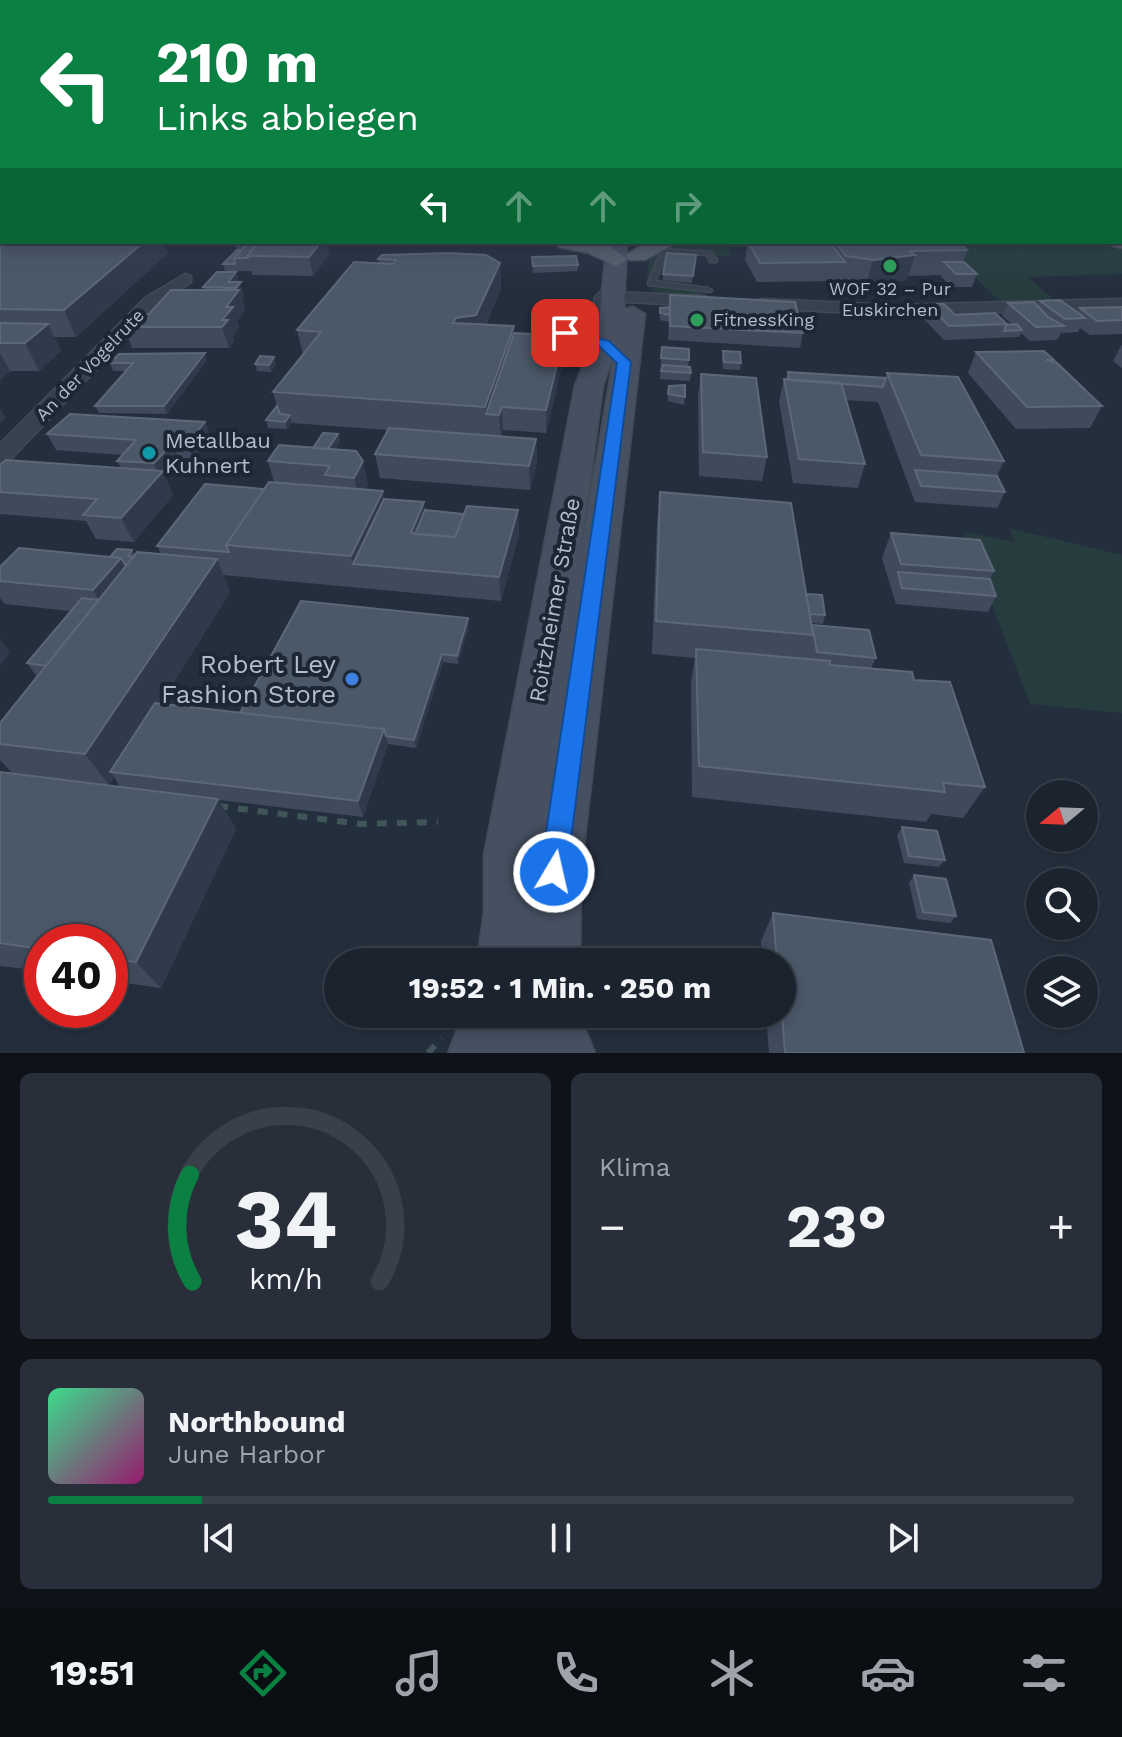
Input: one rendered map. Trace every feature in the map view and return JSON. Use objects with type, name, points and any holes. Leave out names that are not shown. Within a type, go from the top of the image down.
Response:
[{"type":"main road","points":[[578,244],[627,250],[657,244]]},
{"type":"street","name":"Roitzheimer Straße","points":[[551,948],[565,649],[581,535],[614,352],[627,250]]},
{"type":"street","name":"An der Vogelrute","points":[[0,457],[151,302],[185,279]]},
{"type":"street","points":[[620,293],[892,310],[1122,304]]},
{"type":"street","name":"Roitzheimer Straße","points":[[509,948],[513,913],[511,855],[565,649],[581,535],[569,454],[591,377],[614,352]]},
{"type":"street","points":[[490,1038],[556,1038]]},
{"type":"lane","points":[[708,290],[652,283],[664,250],[711,253],[713,260]]},
{"type":"lane","points":[[614,352],[570,337],[561,327],[572,333],[592,332],[599,297],[620,293]]},
{"type":"path","points":[[173,708],[210,692]]},
{"type":"path","points":[[205,804],[361,824],[438,822]]},
{"type":"green space","points":[[677,244],[1122,246],[1122,274],[1028,277],[1051,297],[1049,302],[1003,304],[944,249],[730,247],[730,257],[717,256],[710,251],[665,249],[659,251],[656,272],[649,276],[648,285],[701,291],[704,296],[673,296],[658,293],[646,285],[650,259],[663,247]]},
{"type":"green space","points":[[1009,528],[1122,555],[1122,713],[1030,704],[964,532],[1015,542]]},
{"type":"building","points":[[0,244],[142,244],[64,310],[0,309]]},
{"type":"building","points":[[247,244],[258,244],[248,258],[234,258]]},
{"type":"building","points":[[258,244],[319,244],[309,257],[247,256]]},
{"type":"building","points":[[749,244],[831,244],[845,262],[760,263]]},
{"type":"building","points":[[837,244],[961,244],[967,250],[910,251],[915,255],[873,260],[846,256]]},
{"type":"building","points":[[237,250],[241,250],[234,258],[235,264],[223,264]]},
{"type":"building","points":[[667,253],[696,255],[693,276],[663,274]]},
{"type":"building","points":[[382,255],[486,255],[500,263],[476,315],[456,318],[453,323],[514,326],[485,407],[273,392],[321,332],[297,330],[354,262],[393,264],[396,260],[378,259]]},
{"type":"building","points":[[576,256],[578,265],[533,266],[532,257]]},
{"type":"building","points":[[944,262],[964,262],[977,274],[956,274]]},
{"type":"building","points":[[217,272],[236,272],[228,282],[241,282],[236,288],[203,287]]},
{"type":"building","points":[[171,290],[239,290],[226,307],[233,307],[222,320],[228,320],[222,327],[124,327],[137,313],[149,314]]},
{"type":"building","points":[[670,295],[795,302],[803,333],[670,326]]},
{"type":"building","points":[[1060,300],[1085,318],[1065,319],[1040,301]]},
{"type":"building","points":[[1034,302],[1048,317],[1064,326],[1036,327],[1008,303]]},
{"type":"building","points":[[928,304],[944,304],[955,315],[995,313],[1007,324],[949,326]]},
{"type":"building","points":[[670,307],[670,315],[660,313],[660,308]]},
{"type":"building","points":[[1122,307],[1122,320],[1097,321],[1080,308]]},
{"type":"building","points":[[0,323],[48,324],[25,343],[0,343]]},
{"type":"building","points":[[1017,324],[1022,330],[1004,331],[1006,325]]},
{"type":"building","points":[[514,333],[564,336],[546,410],[502,407],[499,415],[486,414]]},
{"type":"building","points":[[662,347],[689,349],[689,360],[661,358]]},
{"type":"building","points":[[723,351],[740,352],[741,363],[724,362]]},
{"type":"building","points":[[1044,351],[1054,360],[1046,360],[1057,363],[1102,406],[1027,407],[976,352]]},
{"type":"building","points":[[205,353],[164,406],[95,406],[133,363],[110,363],[119,354]]},
{"type":"building","points":[[260,356],[274,357],[269,365],[255,364]]},
{"type":"building","points":[[663,365],[690,367],[691,373],[661,371]]},
{"type":"building","points":[[788,372],[886,378],[883,387],[789,380]]},
{"type":"building","points":[[887,373],[958,377],[1004,461],[921,455]]},
{"type":"building","points":[[701,374],[756,378],[767,457],[703,452]]},
{"type":"building","points":[[784,379],[841,383],[865,464],[799,459]]},
{"type":"building","points":[[685,385],[685,397],[668,394],[669,386]]},
{"type":"building","points":[[277,406],[280,414],[290,415],[285,422],[266,420]]},
{"type":"building","points":[[70,414],[205,422],[187,444],[173,443],[154,463],[117,461],[136,440],[47,434]]},
{"type":"building","points":[[389,428],[536,439],[529,466],[375,454]]},
{"type":"building","points":[[323,433],[338,434],[328,449],[313,448]]},
{"type":"building","points":[[279,445],[356,451],[363,461],[354,478],[325,475],[330,466],[268,461]]},
{"type":"building","points":[[6,460],[163,471],[121,518],[83,515],[97,499],[0,492],[0,465]]},
{"type":"building","points":[[915,470],[997,476],[1005,492],[921,486]]},
{"type":"building","points":[[269,482],[383,491],[351,556],[226,545]]},
{"type":"building","points":[[205,484],[264,489],[226,545],[229,552],[157,546]]},
{"type":"building","points":[[660,492],[791,503],[813,635],[656,621]]},
{"type":"building","points":[[384,499],[424,502],[411,533],[455,537],[467,506],[518,510],[499,577],[353,564]]},
{"type":"building","points":[[425,510],[464,514],[455,537],[415,534]]},
{"type":"building","points":[[891,533],[980,540],[994,571],[901,564]]},
{"type":"building","points":[[19,548],[121,558],[93,590],[0,581],[0,567]]},
{"type":"building","points":[[117,549],[132,550],[128,556],[133,557],[126,566],[121,558],[110,557]]},
{"type":"building","points":[[137,552],[217,559],[85,754],[0,744],[0,723]]},
{"type":"building","points":[[898,572],[990,579],[996,596],[902,588]]},
{"type":"building","points":[[806,594],[822,595],[825,615],[810,614]]},
{"type":"building","points":[[82,598],[99,600],[46,666],[27,663]]},
{"type":"building","name":"Robert Ley Fashion Store","points":[[301,601],[468,618],[457,656],[442,654],[414,740],[386,736],[384,729],[240,713]]},
{"type":"building","points":[[812,625],[869,630],[876,658],[817,652]]},
{"type":"building","points":[[696,649],[830,661],[830,665],[912,672],[914,680],[950,682],[985,787],[943,783],[945,792],[699,766]]},
{"type":"building","points":[[155,703],[384,729],[358,801],[110,772]]},
{"type":"building","points":[[0,772],[218,799],[136,962],[128,961],[128,924],[24,924],[24,946],[0,943]]},
{"type":"building","points":[[902,827],[937,831],[945,860],[909,856]]},
{"type":"building","points":[[914,875],[946,879],[956,916],[923,912]]},
{"type":"building","points":[[773,913],[991,940],[1024,1053],[785,1053],[783,1028],[796,1028],[796,948],[776,948]]},
{"type":"place","name":"WOF 32 – Pur Euskirchen","points":[[890,266]]},
{"type":"place","name":"FitnessKing","points":[[697,320]]},
{"type":"place","name":"Metallbau Kuhnert","points":[[149,453]]},
{"type":"place","name":"Robert Ley Fashion Store","points":[[352,679]]},
{"type":"route","points":[[554,872],[624,362],[604,343],[576,339],[565,333]]}]
